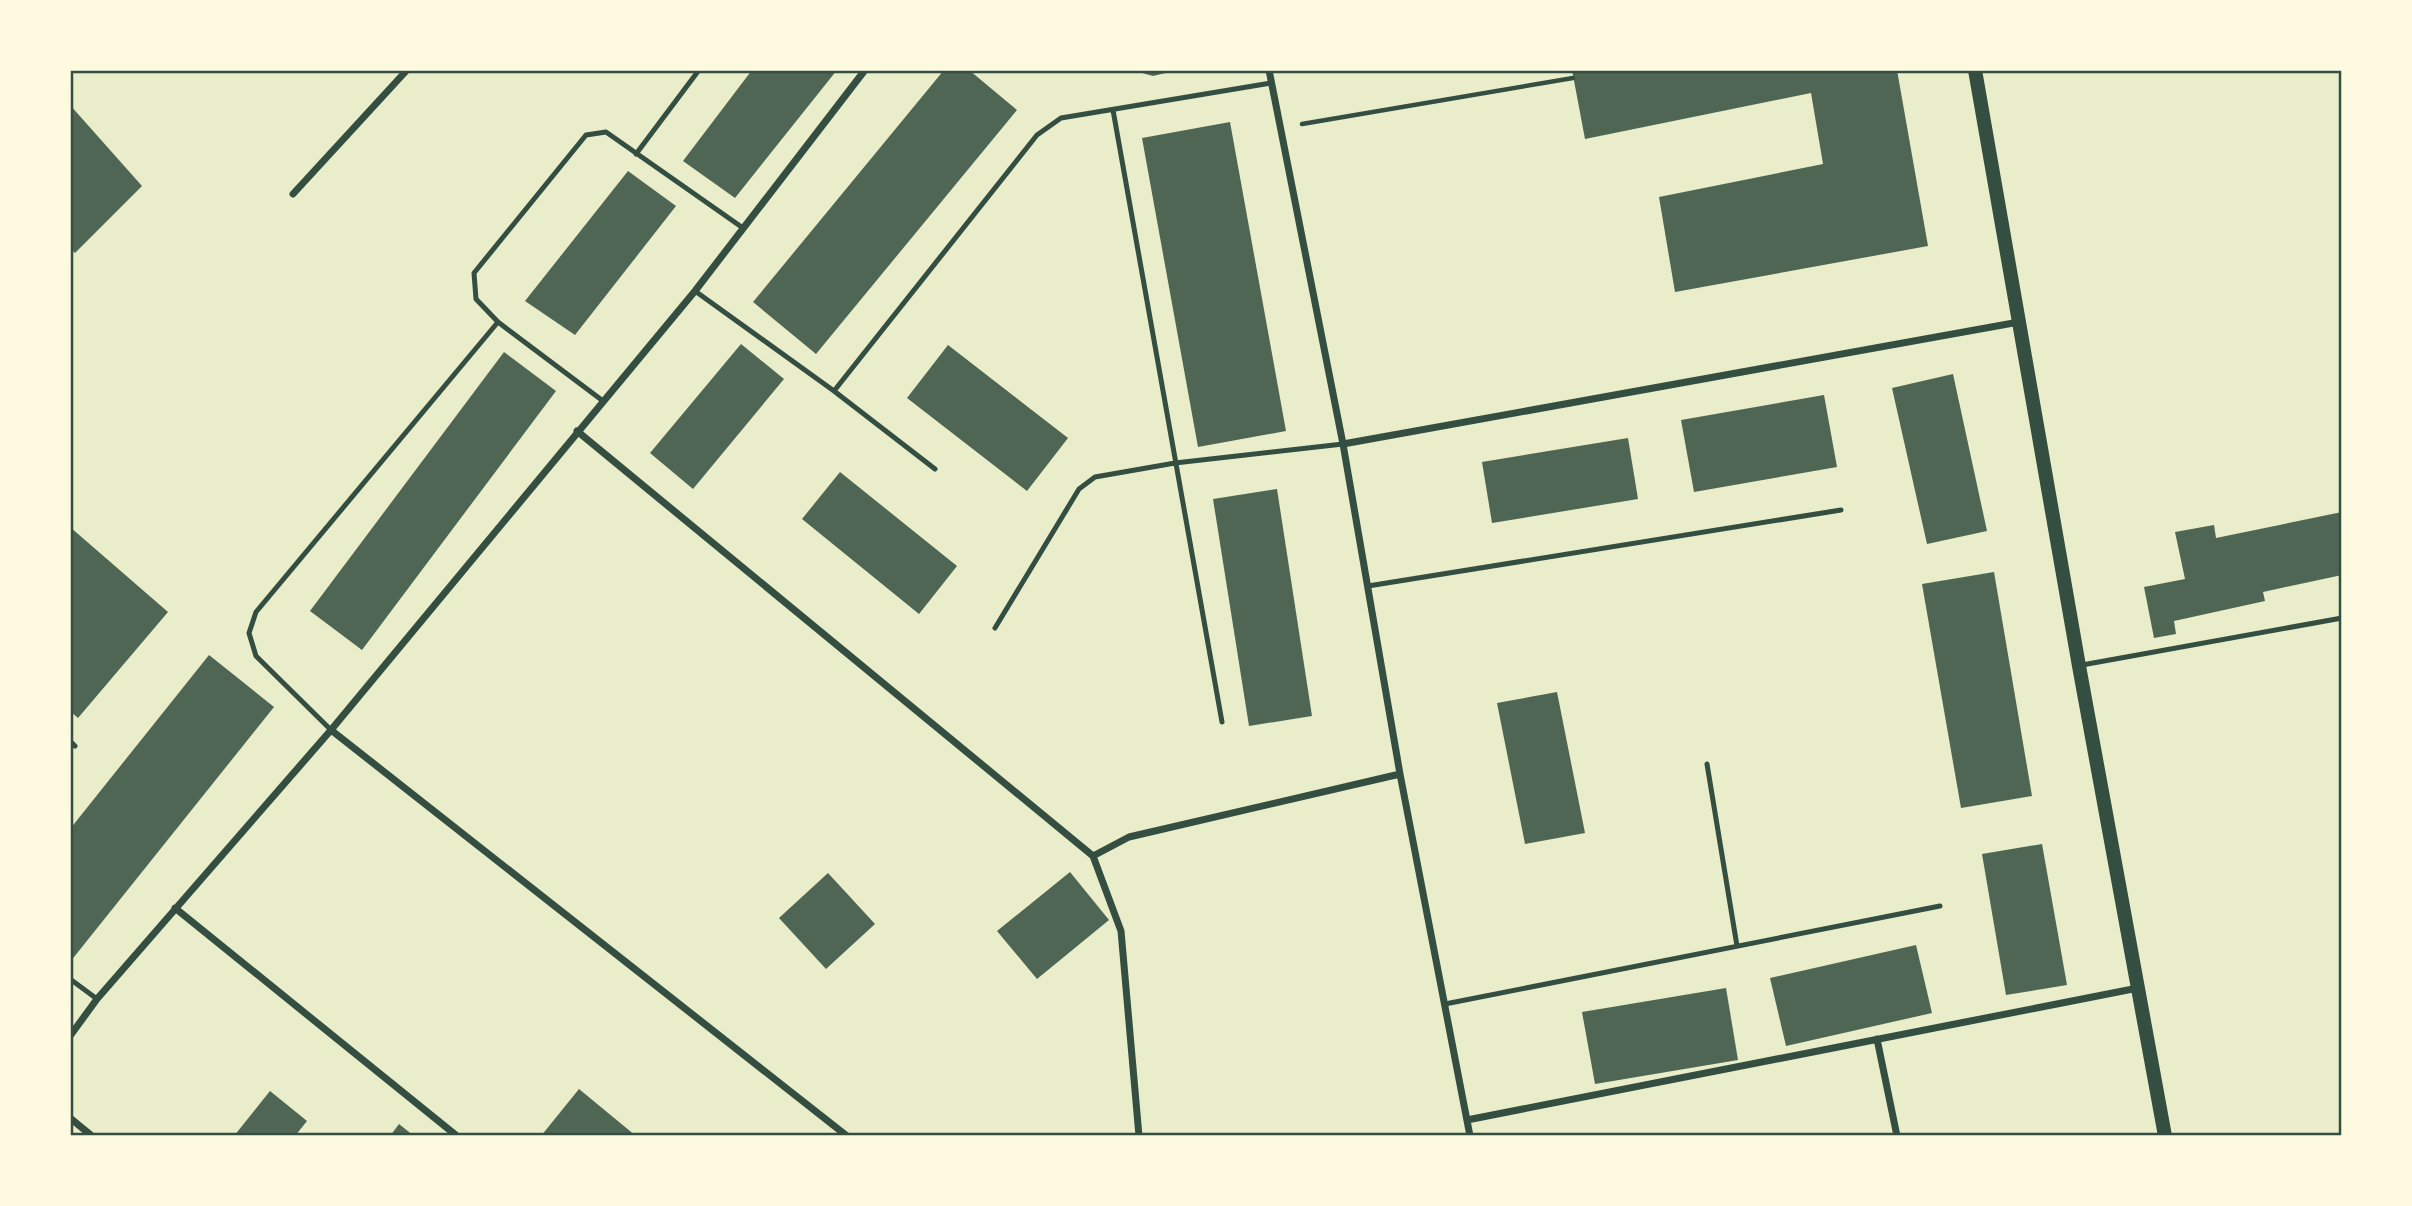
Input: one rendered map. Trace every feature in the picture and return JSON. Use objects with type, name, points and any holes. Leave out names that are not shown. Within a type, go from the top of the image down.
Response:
[{"type":"main road","points":[[1975,70],[2079,666],[2165,1136]]},
{"type":"street","points":[[293,194],[407,70]]},
{"type":"street","points":[[70,1036],[97,999],[331,730],[695,291],[864,70]]},
{"type":"street","points":[[1269,70],[1343,444],[1400,774],[1470,1136]]},
{"type":"street","points":[[1343,444],[2019,323]]},
{"type":"street","points":[[577,431],[1093,856],[1121,931],[1139,1136]]},
{"type":"street","points":[[331,730],[847,1136]]},
{"type":"street","points":[[1093,856],[1129,837],[1400,774]]},
{"type":"street","points":[[175,908],[457,1136]]},
{"type":"street","points":[[1467,1120],[2138,988]]},
{"type":"street","points":[[1877,1039],[1897,1136]]},
{"type":"street","points":[[70,1118],[92,1136]]},
{"type":"lane","points":[[636,154],[699,70]]},
{"type":"lane","points":[[834,391],[1037,135],[1060,118],[1271,83]]},
{"type":"lane","points":[[1113,110],[1222,722]]},
{"type":"lane","points":[[603,401],[498,322],[476,299],[474,273],[586,135],[606,132],[743,228]]},
{"type":"lane","points":[[695,291],[834,391],[935,469]]},
{"type":"lane","points":[[331,730],[256,656],[249,633],[257,612],[498,322]]},
{"type":"lane","points":[[995,628],[1079,489],[1095,477],[1175,463],[1343,444]]},
{"type":"lane","points":[[1368,586],[1841,510]]},
{"type":"lane","points":[[2079,666],[2342,618]]},
{"type":"lane","points":[[1707,764],[1737,946]]},
{"type":"lane","points":[[1445,1004],[1940,906]]},
{"type":"lane","points":[[70,979],[97,999]]},
{"type":"path","points":[[1280,127],[1573,78]]},
{"type":"building","points":[[752,70],[837,70],[735,198],[683,161]]},
{"type":"building","points":[[944,70],[969,70],[1017,110],[816,354],[753,302]]},
{"type":"building","points":[[1131,70],[1174,70],[1174,71],[1153,76]]},
{"type":"building","points":[[1572,70],[1897,70],[1928,246],[1675,292],[1659,197],[1823,164],[1811,93],[1585,139]]},
{"type":"building","points":[[70,105],[142,186],[75,253],[70,248]]},
{"type":"building","points":[[1230,122],[1286,431],[1198,447],[1142,138]]},
{"type":"building","points":[[628,171],[676,206],[575,335],[525,301]]},
{"type":"building","points":[[741,344],[784,379],[693,489],[650,453]]},
{"type":"building","points":[[948,345],[1068,438],[1027,491],[907,398]]},
{"type":"building","points":[[504,352],[556,391],[362,650],[310,611]]},
{"type":"building","points":[[1953,374],[1987,531],[1927,544],[1892,388]]},
{"type":"building","points":[[1824,395],[1837,467],[1694,492],[1681,420]]},
{"type":"building","points":[[1628,438],[1638,499],[1492,523],[1482,462]]},
{"type":"building","points":[[840,472],[957,566],[919,614],[802,519]]},
{"type":"building","points":[[1277,489],[1312,716],[1249,726],[1213,499]]},
{"type":"building","points":[[2342,512],[2342,575],[2263,592],[2265,601],[2174,621],[2176,634],[2154,638],[2144,587],[2185,579],[2175,532],[2214,525],[2216,538]]},
{"type":"building","points":[[70,527],[168,612],[78,718],[70,711]]},
{"type":"building","points":[[1994,572],[2032,796],[1961,808],[1922,584]]},
{"type":"building","points":[[209,655],[274,707],[70,962],[70,829]]},
{"type":"building","points":[[1557,692],[1585,833],[1525,844],[1497,703]]},
{"type":"building","points":[[2042,844],[2067,985],[2006,995],[1982,854]]},
{"type":"building","points":[[1070,872],[1109,920],[1037,979],[997,931]]},
{"type":"building","points":[[828,873],[875,924],[826,969],[779,918]]},
{"type":"building","points":[[1916,945],[1932,1013],[1786,1046],[1770,978]]},
{"type":"building","points":[[1726,988],[1738,1060],[1595,1084],[1582,1012]]},
{"type":"building","points":[[579,1089],[636,1136],[541,1136]]},
{"type":"building","points":[[270,1091],[307,1121],[295,1136],[234,1136]]},
{"type":"building","points":[[399,1124],[414,1136],[390,1136]]}]
